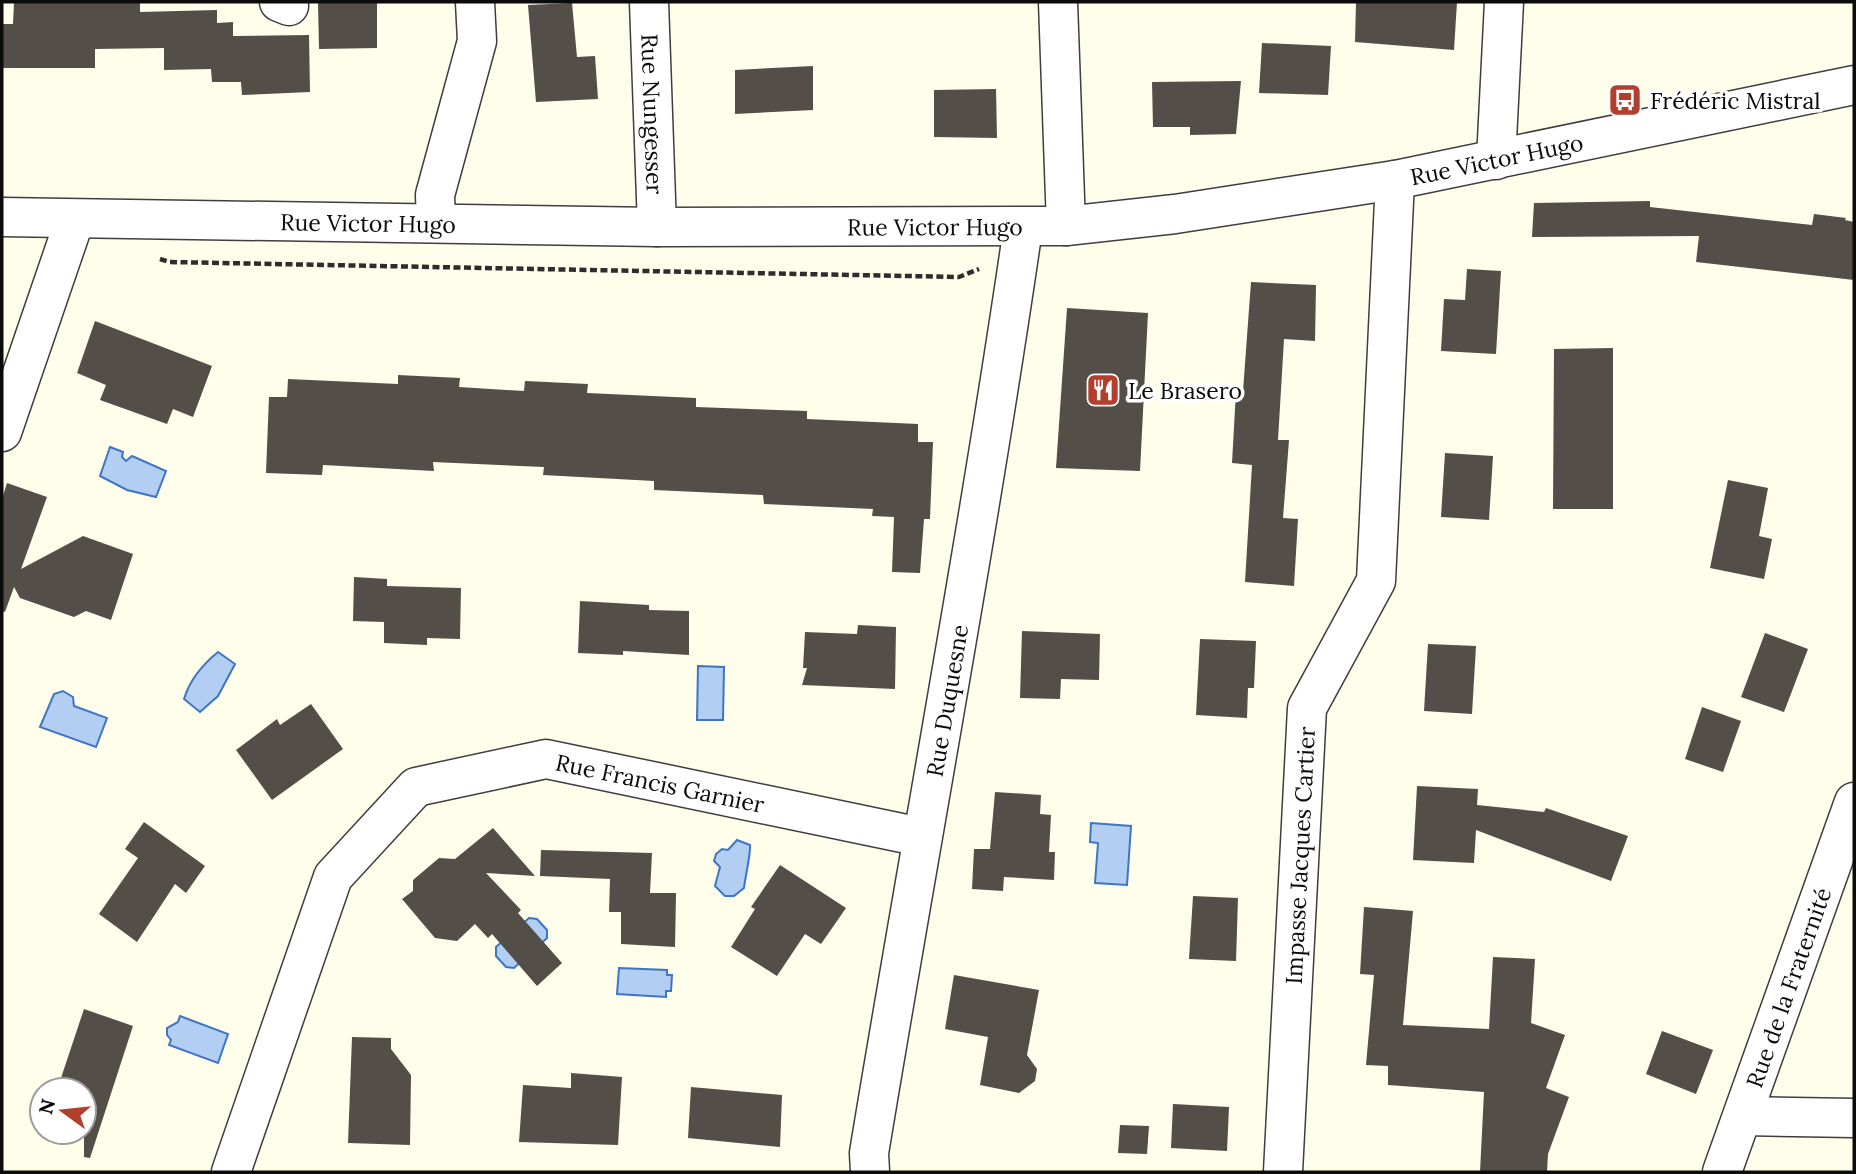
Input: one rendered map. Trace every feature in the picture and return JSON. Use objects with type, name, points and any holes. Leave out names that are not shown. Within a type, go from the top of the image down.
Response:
[{"type":"street","points":[[436,222],[435,195],[478,41],[475,2]]},
{"type":"street","name":"Rue Nungesser","points":[[649,2],[657,227]]},
{"type":"street","points":[[1058,2],[1066,226]]},
{"type":"street","points":[[1496,160],[1504,2]]},
{"type":"street","name":"Rue Victor Hugo","points":[[2,217],[657,227],[1066,226],[1175,214],[1395,180],[1854,85]]},
{"type":"street","name":"Impasse Jacques Cartier","points":[[1283,1172],[1307,708],[1376,581],[1395,180]]},
{"type":"street","points":[[2,432],[75,219]]},
{"type":"street","name":"Rue Duquesne","points":[[870,1172],[869,1153],[921,837],[978,530],[1023,228]]},
{"type":"street","name":"Rue Francis Garnier","points":[[231,1172],[333,877],[416,787],[546,759],[921,837]]},
{"type":"street","name":"Rue de la Fraternité","points":[[1722,1172],[1854,803]]},
{"type":"street","points":[[1743,1116],[1854,1118]]},
{"type":"water","points":[[110,447],[123,452],[122,457],[126,461],[132,456],[166,471],[156,497],[127,490],[100,476]]},
{"type":"water","points":[[218,652],[235,664],[218,696],[200,712],[184,699],[197,673]]},
{"type":"water","points":[[698,666],[724,667],[723,720],[697,720]]},
{"type":"water","points":[[63,691],[73,697],[74,706],[107,718],[96,747],[40,727],[54,694]]},
{"type":"water","points":[[1091,823],[1131,826],[1127,885],[1095,883],[1098,843],[1090,842]]},
{"type":"water","points":[[737,840],[750,845],[744,888],[734,896],[725,896],[715,886],[720,867],[714,861],[716,854],[722,849],[728,850]]},
{"type":"water","points":[[529,918],[537,919],[547,930],[547,938],[514,968],[506,967],[496,956],[496,947]]},
{"type":"water","points":[[619,968],[667,970],[667,975],[672,975],[671,991],[666,991],[666,997],[617,994]]},
{"type":"water","points":[[180,1016],[228,1034],[218,1063],[169,1045],[171,1040],[167,1035],[167,1028],[178,1022]]},
{"type":"building","points":[[14,2],[140,2],[140,12],[217,10],[217,23],[233,22],[233,36],[309,35],[310,92],[242,95],[241,82],[212,82],[211,69],[164,70],[164,48],[95,49],[95,68],[2,68],[2,24],[13,24]]},
{"type":"building","points":[[318,2],[377,2],[377,48],[319,49]]},
{"type":"building","points":[[1356,2],[1457,2],[1454,50],[1355,42]]},
{"type":"building","points":[[572,3],[577,57],[595,56],[598,99],[536,102],[528,5]]},
{"type":"building","points":[[1262,43],[1331,46],[1328,95],[1259,93]]},
{"type":"building","points":[[813,66],[813,110],[735,114],[735,70]]},
{"type":"building","points":[[1241,81],[1236,134],[1190,135],[1190,127],[1153,127],[1152,82]]},
{"type":"building","points":[[996,89],[997,138],[934,137],[934,90]]},
{"type":"building","points":[[1650,201],[1650,207],[1812,225],[1814,214],[1846,218],[1845,220],[1854,222],[1854,280],[1696,262],[1699,236],[1532,237],[1534,203]]},
{"type":"building","points":[[1467,269],[1501,271],[1496,354],[1441,351],[1444,299],[1465,300]]},
{"type":"building","points":[[1251,282],[1316,285],[1315,341],[1284,339],[1278,440],[1289,440],[1283,518],[1298,519],[1294,586],[1245,582],[1252,465],[1232,463],[1236,391],[1243,391]]},
{"type":"building","name":"Le Brasero","points":[[1067,308],[1148,313],[1140,471],[1056,468]]},
{"type":"building","points":[[95,321],[212,366],[193,417],[173,409],[167,424],[100,400],[106,385],[77,373]]},
{"type":"building","points":[[1613,348],[1613,509],[1553,509],[1554,349]]},
{"type":"building","points":[[398,375],[460,378],[459,387],[524,391],[525,381],[588,384],[587,393],[696,398],[696,407],[807,411],[807,419],[918,424],[918,442],[933,442],[930,519],[924,519],[920,573],[892,572],[894,517],[872,516],[873,509],[764,504],[763,495],[654,490],[654,481],[543,475],[544,467],[433,462],[434,471],[323,465],[322,475],[266,473],[269,397],[287,397],[288,379],[398,384]]},
{"type":"building","points":[[1445,453],[1493,456],[1489,520],[1441,517]]},
{"type":"building","points":[[1728,480],[1768,488],[1759,536],[1772,539],[1764,579],[1710,568]]},
{"type":"building","points":[[7,483],[47,497],[21,569],[83,536],[133,554],[111,620],[86,611],[74,617],[20,598],[14,587],[5,612],[2,611],[2,499]]},
{"type":"building","points":[[354,577],[387,579],[387,586],[461,588],[460,639],[427,638],[427,645],[384,643],[384,622],[353,621]]},
{"type":"building","points":[[580,601],[649,605],[649,610],[689,611],[689,655],[623,651],[623,655],[578,653]]},
{"type":"building","points":[[858,625],[896,627],[895,689],[802,685],[807,668],[803,668],[805,632],[857,634]]},
{"type":"building","points":[[1022,631],[1100,634],[1099,680],[1061,679],[1060,699],[1020,698]]},
{"type":"building","points":[[1765,633],[1808,649],[1784,712],[1741,697]]},
{"type":"building","points":[[1200,639],[1256,641],[1254,688],[1248,688],[1247,718],[1196,715]]},
{"type":"building","points":[[1428,644],[1476,646],[1472,714],[1424,711]]},
{"type":"building","points":[[311,704],[343,749],[272,800],[236,750],[277,719],[280,725]]},
{"type":"building","points":[[1702,707],[1741,721],[1723,772],[1685,759]]},
{"type":"building","points":[[1417,786],[1478,789],[1477,805],[1544,812],[1546,808],[1628,836],[1611,881],[1476,830],[1474,863],[1413,860]]},
{"type":"building","points":[[995,792],[1041,795],[1040,814],[1051,815],[1049,852],[1055,852],[1054,880],[1004,877],[1003,891],[972,889],[974,849],[990,849]]},
{"type":"building","points":[[144,822],[205,866],[186,893],[175,884],[137,942],[99,914],[138,858],[125,849]]},
{"type":"building","points":[[493,828],[535,876],[486,873],[521,910],[518,913],[562,963],[537,986],[492,934],[488,938],[475,924],[457,941],[435,938],[402,899],[413,891],[413,880],[439,858],[455,859]]},
{"type":"building","points":[[541,850],[652,853],[650,893],[676,893],[675,947],[621,944],[621,912],[609,912],[610,879],[540,876]]},
{"type":"building","points":[[780,865],[846,908],[821,944],[805,934],[777,976],[731,947],[755,909],[751,907]]},
{"type":"building","points":[[1193,896],[1238,898],[1236,961],[1189,959]]},
{"type":"building","points":[[1364,907],[1413,911],[1403,1025],[1489,1029],[1493,957],[1535,959],[1531,1023],[1565,1035],[1546,1088],[1569,1097],[1548,1154],[1547,1172],[1480,1172],[1484,1092],[1388,1085],[1388,1066],[1366,1065],[1374,975],[1360,974]]},
{"type":"building","points":[[954,975],[1039,990],[1027,1055],[1037,1069],[1035,1081],[1019,1093],[980,1085],[988,1037],[945,1029]]},
{"type":"building","points":[[84,1009],[133,1026],[98,1133],[98,1076],[62,1076]]},
{"type":"building","points":[[1662,1031],[1713,1050],[1696,1094],[1646,1074]]},
{"type":"building","points":[[352,1037],[391,1038],[391,1049],[411,1075],[410,1145],[348,1143]]},
{"type":"building","points":[[571,1073],[622,1077],[618,1145],[519,1142],[523,1085],[571,1088]]},
{"type":"building","points":[[691,1087],[782,1095],[780,1147],[688,1138]]},
{"type":"building","points":[[1173,1104],[1229,1107],[1227,1151],[1171,1148]]},
{"type":"building","points":[[1120,1125],[1149,1126],[1147,1154],[1118,1153]]},
{"type":"building","points":[[84,1146],[94,1146],[90,1158],[84,1157]]},
{"type":"place","name":"Frédéric Mistral","points":[[1625,100]]},
{"type":"place","name":"Le Brasero","points":[[1103,390]]}]
